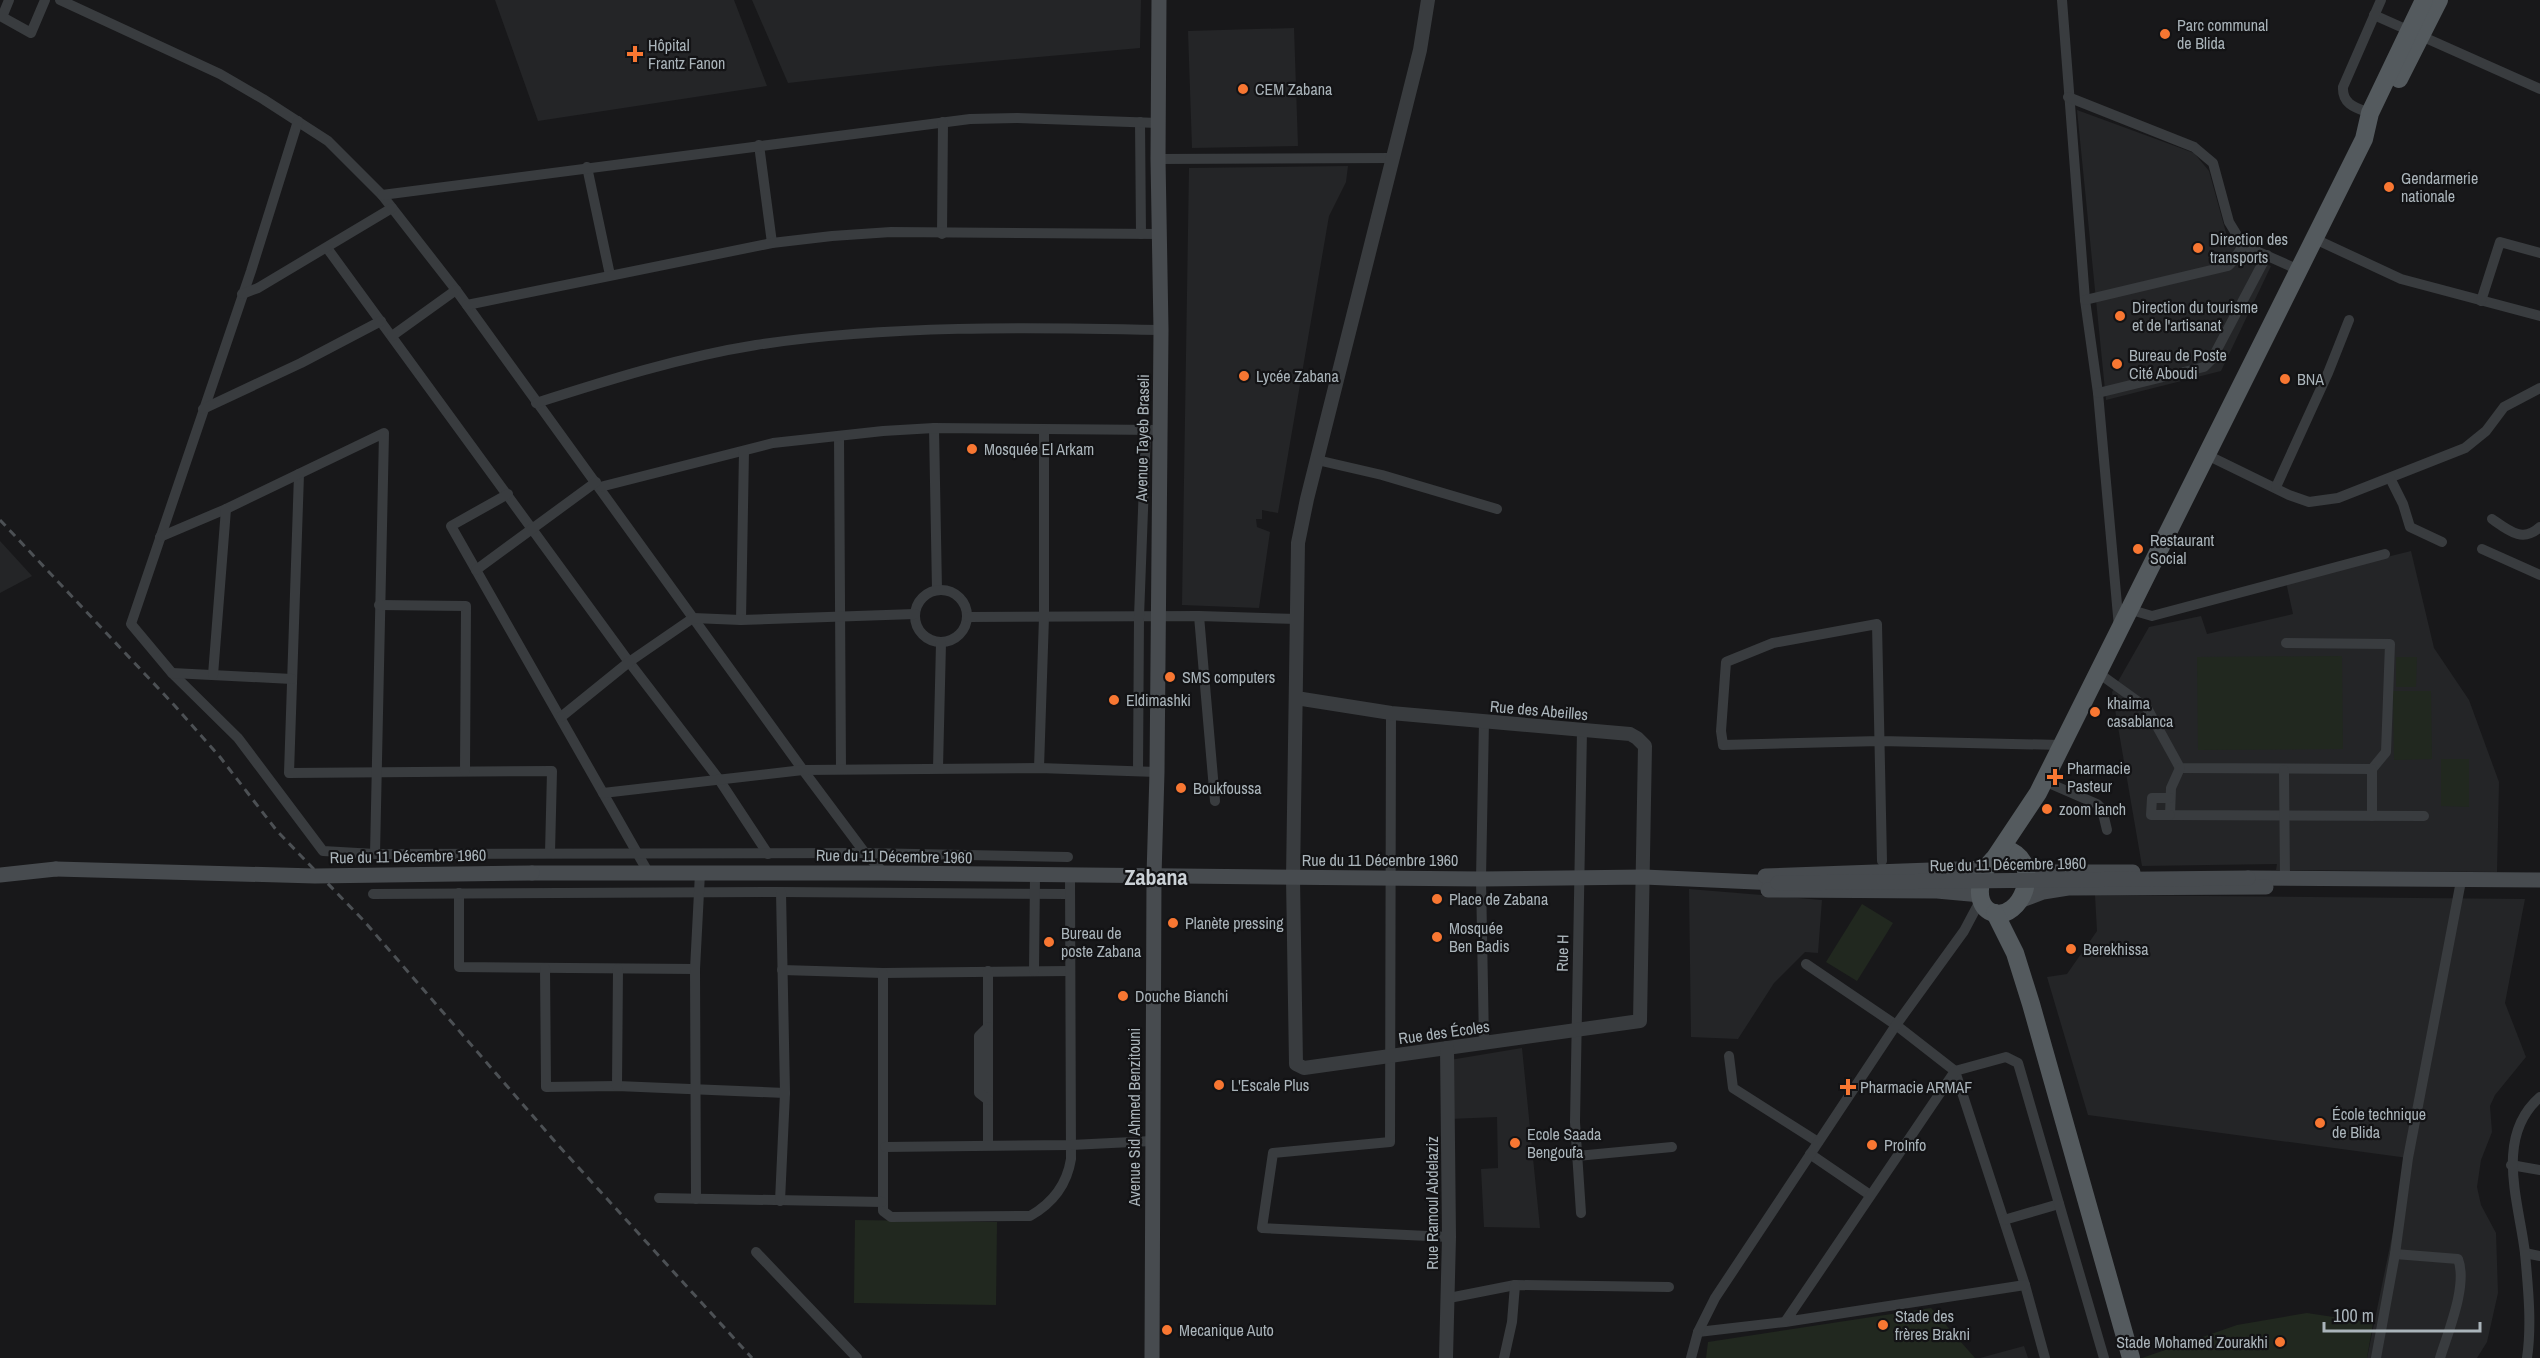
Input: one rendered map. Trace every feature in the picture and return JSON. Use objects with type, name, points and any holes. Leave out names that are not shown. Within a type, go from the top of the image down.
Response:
[{"type":"main road","name":"Avenue Tayeb Braseli","points":[[1154,876],[1158,616],[1153,430],[1161,330],[1158,159],[1159,0]]},
{"type":"main road","points":[[2364,139],[2375,128],[2415,33],[2424,0]]},
{"type":"main road","points":[[2015,953],[2018,903],[2025,888],[2026,835],[2041,787],[2364,139],[2370,113],[2415,33],[2439,0]]},
{"type":"main road","points":[[2041,787],[1982,879],[1987,904],[2015,953],[2131,1358]]},
{"type":"main road","points":[[1991,862],[2011,851],[2026,864]]},
{"type":"main road","name":"Rue du 11 Décembre 1960","points":[[1732,882],[1776,875],[1991,862]]},
{"type":"main road","name":"Rue du 11 Décembre 1960","points":[[2026,864],[2050,872],[2254,871],[2270,873],[2285,879]]},
{"type":"main road","name":"Rue du 11 Décembre 1960","points":[[0,866],[315,876],[648,872],[1481,879],[1644,877],[1778,883],[2248,878],[2540,880]]},
{"type":"main road","name":"Rue du 11 Décembre 1960","points":[[0,875],[56,869]]},
{"type":"main road","name":"Avenue Sid Ahmed Benzitouni","points":[[1152,1358],[1154,876]]},
{"type":"main road","name":"Rue du 11 Décembre 1960","points":[[2018,903],[2043,892],[2068,888],[2254,888],[2268,887],[2285,879]]},
{"type":"main road","name":"Rue du 11 Décembre 1960","points":[[1732,882],[1777,891],[1937,891],[1987,904]]},
{"type":"main road","points":[[1987,904],[2006,912],[2018,903]]},
{"type":"street","points":[[9,0],[2,17],[31,33],[45,0]]},
{"type":"street","points":[[60,0],[220,74],[298,121],[328,141],[382,195],[467,305],[803,770],[865,853],[884,873]]},
{"type":"street","points":[[1293,878],[1298,543],[1306,499],[1420,50],[1428,0]]},
{"type":"street","points":[[2062,0],[2085,300],[2097,393],[2119,628]]},
{"type":"street","points":[[2370,113],[2348,103],[2343,92],[2381,0]]},
{"type":"street","points":[[2374,15],[2540,89]]},
{"type":"street","points":[[2068,97],[2194,147],[2206,155],[2213,164],[2229,222],[2243,245],[2299,270]]},
{"type":"street","points":[[382,195],[943,122],[1017,118],[1158,123]]},
{"type":"street","points":[[298,121],[243,294],[130,624],[172,673],[238,738],[323,851],[375,854],[865,853],[1068,857]]},
{"type":"street","points":[[942,234],[943,122]]},
{"type":"street","points":[[1140,122],[1141,234]]},
{"type":"street","points":[[759,145],[772,243]]},
{"type":"street","points":[[1158,159],[1393,158]]},
{"type":"street","points":[[587,167],[610,275]]},
{"type":"street","points":[[243,294],[258,288],[392,208]]},
{"type":"street","points":[[467,305],[772,243],[871,233],[1161,234]]},
{"type":"street","points":[[2314,239],[2401,279],[2540,316]]},
{"type":"street","points":[[2481,301],[2500,242],[2540,253]]},
{"type":"street","points":[[2085,300],[2228,266],[2243,245]]},
{"type":"street","points":[[327,248],[629,662],[718,778],[768,854]]},
{"type":"street","points":[[2097,393],[2204,367],[2212,359],[2267,255]]},
{"type":"street","points":[[392,336],[456,290]]},
{"type":"street","points":[[2276,487],[2328,373],[2349,320]]},
{"type":"street","points":[[203,409],[301,363],[381,321]]},
{"type":"street","points":[[536,403],[625,374],[692,358],[778,343],[896,332],[1092,328],[1161,330]]},
{"type":"street","points":[[2206,455],[2289,495],[2309,502],[2338,498],[2465,448],[2486,431],[2504,407],[2540,388]]},
{"type":"street","points":[[476,570],[598,484],[773,444],[934,428],[1153,430],[1139,616],[1138,771]]},
{"type":"street","points":[[934,428],[938,590]]},
{"type":"street","points":[[1039,768],[1044,617],[1044,430]]},
{"type":"street","points":[[160,537],[226,509],[384,433],[375,854]]},
{"type":"street","points":[[839,436],[841,769]]},
{"type":"street","points":[[741,620],[744,451]]},
{"type":"street","points":[[1317,460],[1382,475],[1497,509]]},
{"type":"street","points":[[299,474],[289,773],[552,771],[550,853]]},
{"type":"street","points":[[2390,478],[2403,504],[2410,526],[2442,542]]},
{"type":"street","points":[[508,494],[451,526],[648,872]]},
{"type":"street","points":[[213,675],[226,509]]},
{"type":"street","points":[[2492,519],[2508,531],[2525,536],[2534,533],[2540,527]]},
{"type":"street","points":[[2482,549],[2540,575]]},
{"type":"street","points":[[2128,609],[2152,616],[2385,554]]},
{"type":"street","points":[[938,590],[947,590],[962,600],[968,616],[963,632],[957,638],[941,643],[934,642],[921,634],[915,621],[915,614],[922,598],[938,590]]},
{"type":"street","points":[[379,605],[466,606],[465,771]]},
{"type":"street","points":[[561,717],[629,662],[693,618],[741,620],[915,614]]},
{"type":"street","points":[[968,616],[1199,616],[1297,619]]},
{"type":"street","points":[[1199,616],[1215,801]]},
{"type":"street","points":[[1882,861],[1880,741],[1877,624],[1773,643],[1726,662],[1721,731],[1723,745],[1880,741],[2061,745]]},
{"type":"street","points":[[938,768],[941,643]]},
{"type":"street","points":[[2286,644],[2390,644],[2386,752],[2372,769],[2372,816]]},
{"type":"street","points":[[2097,672],[2147,708],[2180,768]]},
{"type":"street","points":[[172,673],[292,679]]},
{"type":"street","name":"Rue des Abeilles","points":[[1296,698],[1391,713],[1630,734],[1645,746],[1644,877]]},
{"type":"street","points":[[1391,713],[1390,1142],[1273,1154],[1262,1228],[1449,1237]]},
{"type":"street","points":[[1484,722],[1481,879],[1484,1042]]},
{"type":"street","name":"Rue H","points":[[1581,1213],[1575,1122],[1575,1029],[1582,730]]},
{"type":"street","points":[[603,793],[803,770],[1039,768],[1157,772]]},
{"type":"street","points":[[2180,768],[2372,769]]},
{"type":"street","points":[[2170,815],[2171,788],[2180,768]]},
{"type":"street","points":[[2284,770],[2285,879]]},
{"type":"street","points":[[2041,787],[2097,804],[2102,808],[2107,830]]},
{"type":"street","points":[[2170,798],[2152,798],[2151,815],[2424,816]]},
{"type":"street","points":[[696,1199],[695,969],[700,873]]},
{"type":"street","points":[[1034,971],[1035,876]]},
{"type":"street","points":[[883,973],[885,1147],[883,1211],[891,1217],[1030,1216],[1050,1202],[1070,1168],[1070,876]]},
{"type":"street","name":"Rue des Écoles","points":[[1293,878],[1296,1064],[1304,1068],[1640,1021],[1644,877]]},
{"type":"street","points":[[2376,1358],[2395,1254],[2408,1158],[2461,881]]},
{"type":"street","points":[[780,1201],[785,1093],[781,892]]},
{"type":"street","points":[[373,894],[781,892],[1069,894]]},
{"type":"street","points":[[459,893],[459,967],[695,969]]},
{"type":"street","points":[[1691,1358],[1698,1332],[1715,1298],[1896,1025],[1964,931],[1987,904]]},
{"type":"street","points":[[1806,964],[1896,1025],[1954,1071],[2025,1285],[2045,1358]]},
{"type":"street","points":[[545,968],[546,1087],[617,1086],[785,1093]]},
{"type":"street","points":[[617,1086],[618,969]]},
{"type":"street","points":[[782,970],[883,973],[1070,971]]},
{"type":"street","points":[[988,971],[988,1145]]},
{"type":"street","name":"Rue Ramoul Abdelaziz","points":[[1446,1358],[1449,1298],[1447,1048]]},
{"type":"street","points":[[1729,1056],[1733,1088],[1818,1142]]},
{"type":"street","points":[[1785,1322],[1954,1071],[2006,1057],[2018,1064],[2104,1358]]},
{"type":"street","points":[[2527,1358],[2530,1335],[2525,1253],[2511,1165],[2514,1140],[2521,1122],[2540,1097]]},
{"type":"street","points":[[885,1147],[1071,1145],[1152,1141]]},
{"type":"street","points":[[1577,1156],[1672,1147]]},
{"type":"street","points":[[1810,1154],[1870,1195]]},
{"type":"street","points":[[2511,1165],[2540,1170]]},
{"type":"street","points":[[659,1198],[882,1202]]},
{"type":"street","points":[[2004,1220],[2059,1204]]},
{"type":"street","points":[[756,1252],[857,1358]]},
{"type":"street","points":[[2525,1253],[2540,1256]]},
{"type":"street","points":[[2395,1254],[2458,1259],[2462,1269],[2457,1303],[2440,1358]]},
{"type":"street","points":[[1449,1298],[1515,1285],[1669,1287]]},
{"type":"street","points":[[1504,1358],[1512,1322],[1515,1285]]},
{"type":"street","points":[[1698,1332],[1785,1322],[2025,1285]]},
{"type":"shaded area","name":"Hôpital Frantz Fanon","points":[[495,0],[734,0],[767,86],[538,121]]},
{"type":"shaded area","name":"Hôpital Frantz Fanon","points":[[752,0],[1141,0],[1140,48],[938,66],[788,83]]},
{"type":"shaded area","name":"CEM Zabana","points":[[1294,28],[1298,146],[1192,148],[1188,31]]},
{"type":"shaded area","points":[[2077,110],[2194,153],[2209,171],[2228,240],[2246,257],[2271,266],[2221,371],[2106,400]]},
{"type":"shaded area","name":"Lycée Zabana","points":[[1348,166],[1346,182],[1329,216],[1278,513],[1262,510],[1262,519],[1256,519],[1257,527],[1270,532],[1259,608],[1182,605],[1189,168]]},
{"type":"shaded area","points":[[0,541],[32,576],[0,593]]},
{"type":"shaded area","points":[[2411,551],[2434,648],[2469,700],[2499,782],[2497,872],[2276,870],[2277,864],[2142,866],[2112,692],[2149,627],[2201,616],[2207,634],[2293,614],[2286,582]]},
{"type":"shaded area","points":[[2342,656],[2343,749],[2198,750],[2197,657]]},
{"type":"shaded area","points":[[2396,657],[2417,657],[2416,687],[2396,687]]},
{"type":"shaded area","points":[[2393,691],[2431,691],[2432,759],[2394,760]]},
{"type":"shaded area","points":[[2441,759],[2469,759],[2469,807],[2441,806]]},
{"type":"shaded area","points":[[1689,889],[1822,900],[1818,953],[1805,952],[1774,983],[1738,1039],[1691,1037]]},
{"type":"shaded area","name":"École technique de Blida","points":[[2095,895],[2525,899],[2505,1003],[2526,1057],[2495,1095],[2490,1106],[2492,1132],[2481,1160],[2477,1187],[2481,1205],[2496,1233],[2498,1293],[2487,1342],[2477,1358],[2367,1358],[2408,1158],[2088,1115],[2047,977],[2067,974],[2097,931]]},
{"type":"shaded area","points":[[1862,904],[1893,923],[1857,981],[1826,962]]},
{"type":"shaded area","name":"Ecole Saada Bengoufa","points":[[1522,1048],[1540,1228],[1484,1227],[1481,1169],[1498,1168],[1497,1117],[1450,1119],[1450,1060]]},
{"type":"shaded area","points":[[855,1220],[997,1222],[996,1305],[854,1303]]},
{"type":"shaded area","name":"Stade des frères Brakni","points":[[1931,1308],[1975,1358],[1706,1358],[1708,1342]]},
{"type":"shaded area","name":"Stade Mohamed Zourakhi","points":[[2307,1313],[2373,1323],[2367,1358],[2142,1358],[2237,1325]]},
{"type":"shaded area","points":[[2024,1346],[2028,1358],[1980,1358]]},
{"type":"railway","points":[[0,520],[175,706],[220,757],[277,831],[364,921],[558,1145],[752,1358]]},
{"type":"place","name":"Parc communal de Blida","points":[[2165,34]]},
{"type":"place","name":"Hôpital Frantz Fanon","points":[[635,54]]},
{"type":"place","name":"CEM Zabana","points":[[1243,89]]},
{"type":"place","name":"Gendarmerie nationale","points":[[2389,187]]},
{"type":"place","name":"Direction des transports","points":[[2198,248]]},
{"type":"place","name":"Direction du tourisme et de l'artisanat","points":[[2120,316]]},
{"type":"place","name":"Bureau de Poste Cité Aboudi","points":[[2117,364]]},
{"type":"place","name":"Lycée Zabana","points":[[1244,376]]},
{"type":"place","name":"BNA","points":[[2285,379]]},
{"type":"place","name":"Mosquée El Arkam","points":[[972,449]]},
{"type":"place","name":"Restaurant Social","points":[[2138,549]]},
{"type":"place","name":"SMS computers","points":[[1170,677]]},
{"type":"place","name":"Eldimashki","points":[[1114,700]]},
{"type":"place","name":"khaima casablanca","points":[[2095,712]]},
{"type":"place","name":"Pharmacie Pasteur","points":[[2055,777]]},
{"type":"place","name":"Boukfoussa","points":[[1181,788]]},
{"type":"place","name":"zoom lanch","points":[[2047,809]]},
{"type":"place","name":"Place de Zabana","points":[[1437,899]]},
{"type":"place","name":"Planète pressing","points":[[1173,923]]},
{"type":"place","name":"Mosquée Ben Badis","points":[[1437,937]]},
{"type":"place","name":"Bureau de poste Zabana","points":[[1049,942]]},
{"type":"place","name":"Berekhissa","points":[[2071,949]]},
{"type":"place","name":"Douche Bianchi","points":[[1123,996]]},
{"type":"place","name":"L'Escale Plus","points":[[1219,1085]]},
{"type":"place","name":"Pharmacie ARMAF","points":[[1848,1087]]},
{"type":"place","name":"École technique de Blida","points":[[2320,1123]]},
{"type":"place","name":"Ecole Saada Bengoufa","points":[[1515,1143]]},
{"type":"place","name":"ProInfo","points":[[1872,1145]]},
{"type":"place","name":"Stade des frères Brakni","points":[[1883,1325]]},
{"type":"place","name":"Mecanique Auto","points":[[1167,1330]]},
{"type":"place","name":"Stade Mohamed Zourakhi","points":[[2280,1342]]},
{"type":"district","name":"Zabana","points":[[1156,877]]}]
